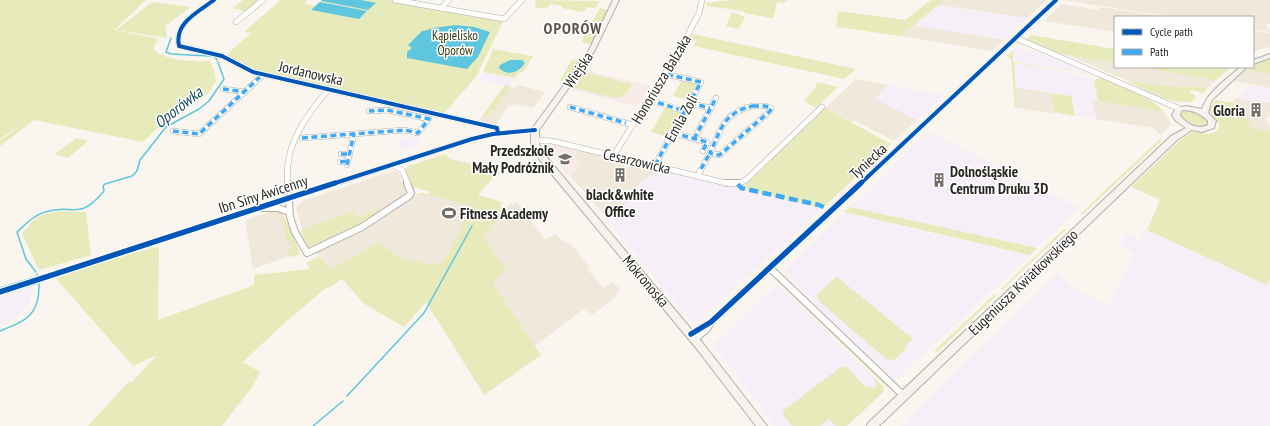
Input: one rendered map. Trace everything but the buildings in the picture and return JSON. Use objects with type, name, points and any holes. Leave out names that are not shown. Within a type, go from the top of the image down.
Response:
[{"type":"main road","name":"Wiejska","points":[[535,135],[591,52],[616,0]]},
{"type":"main road","points":[[1254,62],[1270,56]]},
{"type":"main road","points":[[1195,110],[1208,101],[1243,68]]},
{"type":"main road","points":[[1204,113],[1208,101]]},
{"type":"main road","points":[[1195,110],[1204,113],[1212,121],[1211,126],[1202,129],[1192,127],[1183,123],[1178,118],[1178,111],[1195,110]]},
{"type":"main road","name":"Eugeniusza Kwiatkowskiego","points":[[1174,138],[1183,123]]},
{"type":"main road","name":"Eugeniusza Kwiatkowskiego","points":[[872,426],[1174,138],[1192,127]]},
{"type":"main road","name":"Mokronoska","points":[[535,135],[538,152],[693,337],[762,426]]},
{"type":"street","name":"Jordanowska","points":[[214,0],[182,25],[176,38],[178,44],[187,49],[223,56],[245,70],[496,128],[498,133]]},
{"type":"street","points":[[236,22],[263,0]]},
{"type":"street","points":[[395,0],[504,19],[522,0]]},
{"type":"street","points":[[441,8],[449,0]]},
{"type":"street","name":"Honoriusza Balzaka","points":[[614,155],[665,74],[699,13],[702,0]]},
{"type":"street","name":"Tyniecka","points":[[693,337],[708,329],[711,322],[1056,0]]},
{"type":"street","points":[[1016,38],[1141,92],[1178,111]]},
{"type":"street","name":"Emila Zoli","points":[[654,165],[701,82],[665,74]]},
{"type":"street","points":[[174,131],[199,134],[263,75]]},
{"type":"street","points":[[224,89],[245,92]]},
{"type":"street","points":[[329,89],[309,113],[292,145],[287,168],[287,199],[289,212],[297,235],[307,253],[362,227],[409,196],[411,192],[402,170],[393,165]]},
{"type":"street","points":[[694,138],[716,98]]},
{"type":"street","points":[[649,100],[685,111]]},
{"type":"street","points":[[690,102],[710,108]]},
{"type":"street","points":[[698,175],[726,120],[735,112],[752,105],[771,108],[770,111],[722,153],[719,155],[710,153]]},
{"type":"street","points":[[570,107],[633,125]]},
{"type":"street","name":"Cesarzowicka","points":[[535,135],[545,140],[614,155],[730,184],[738,184],[746,180],[822,107]]},
{"type":"street","points":[[302,138],[405,130],[418,133],[429,119],[387,110],[368,111]]},
{"type":"street","name":"Ibn Siny Awicenny","points":[[0,292],[472,139],[498,133],[535,135]]},
{"type":"street","points":[[673,133],[707,142],[702,151]]},
{"type":"street","points":[[340,162],[348,163],[354,134]]},
{"type":"street","points":[[341,154],[350,154]]},
{"type":"street","points":[[402,170],[406,160]]},
{"type":"street","points":[[260,208],[278,208],[289,212]]},
{"type":"street","points":[[770,268],[904,396]]},
{"type":"shaded area","points":[[944,0],[1047,0],[1027,18],[938,5]]},
{"type":"shaded area","points":[[1061,0],[1270,0],[1270,24],[1265,23],[1270,32],[1254,29],[1254,16],[1166,16]]},
{"type":"shaded area","points":[[1062,4],[1099,10],[1099,7],[1160,16],[1114,16],[1114,32],[1044,21]]},
{"type":"shaded area","points":[[938,5],[1027,18],[1004,40],[912,25]]},
{"type":"shaded area","points":[[912,25],[1004,40],[991,51],[901,36]]},
{"type":"shaded area","points":[[1254,30],[1270,33],[1270,47],[1254,52]]},
{"type":"shaded area","points":[[1015,48],[1032,50],[1090,74],[1013,61],[1013,50]]},
{"type":"shaded area","points":[[1067,55],[1114,63],[1114,68],[1145,68],[1216,80],[1207,88],[1156,85],[1126,80]]},
{"type":"shaded area","points":[[1013,63],[1062,70],[1063,72],[1095,79],[1098,101],[1092,100],[1096,119],[1075,116],[1071,96],[1016,87]]},
{"type":"shaded area","points":[[584,70],[651,86],[637,107],[578,91],[570,91]]},
{"type":"shaded area","points":[[1245,70],[1270,74],[1270,88],[1233,81]]},
{"type":"shaded area","points":[[483,72],[514,78],[509,86],[478,80]]},
{"type":"shaded area","points":[[856,79],[888,85],[875,99],[917,120],[894,141],[854,120],[852,122],[825,108]]},
{"type":"shaded area","points":[[505,85],[516,88],[518,85],[545,92],[533,108],[514,104],[507,107],[496,125],[479,120]]},
{"type":"shaded area","points":[[888,85],[944,95],[917,120],[875,99]]},
{"type":"shaded area","points":[[1250,85],[1270,88],[1270,103],[1237,98]]},
{"type":"shaded area","points":[[1016,87],[1051,93],[1054,114],[1017,108]]},
{"type":"shaded area","points":[[1237,98],[1270,103],[1270,117],[1265,119],[1270,125],[1270,131],[1252,128],[1233,101]]},
{"type":"shaded area","points":[[1092,100],[1164,112],[1171,124],[1161,135],[1153,128],[1096,119]]},
{"type":"shaded area","points":[[928,131],[1079,208],[1037,248],[850,207]]},
{"type":"shaded area","points":[[417,135],[421,144],[401,150],[397,141]]},
{"type":"shaded area","name":"Przedszkole Mały Podróżnik","points":[[551,143],[582,150],[573,157],[580,162],[577,170],[567,175],[545,146],[549,147]]},
{"type":"shaded area","name":"black&white Office","points":[[582,150],[589,153],[658,169],[630,192],[636,196],[614,213],[606,217],[569,174],[577,170],[573,157]]},
{"type":"shaded area","points":[[658,169],[823,208],[698,321],[691,320],[652,276],[653,274],[607,221],[608,220],[606,217],[614,213],[636,196],[630,192]]},
{"type":"shaded area","points":[[394,171],[398,172],[407,194],[359,225],[351,213],[302,229],[296,208],[302,201]]},
{"type":"shaded area","points":[[416,195],[428,195],[473,204],[458,242],[437,281],[385,249],[378,242],[331,270],[316,252],[364,229]]},
{"type":"shaded area","points":[[517,202],[545,239],[556,234],[563,241],[572,245],[590,268],[587,269],[604,288],[612,282],[619,288],[616,297],[592,315],[585,308],[535,346],[493,284],[483,237],[503,208]]},
{"type":"shaded area","points":[[273,211],[282,213],[298,253],[253,269],[245,220]]},
{"type":"shaded area","points":[[844,212],[1030,255],[897,379],[892,378],[832,322],[784,271]]},
{"type":"shaded area","points":[[1145,229],[1267,285],[1270,278],[1270,426],[901,426],[908,422],[907,421],[939,388],[1057,273],[1074,288],[1109,306],[1134,253],[1120,246],[1126,233],[1140,240]]},
{"type":"shaded area","points":[[778,284],[883,386],[884,392],[848,426],[775,426],[713,345]]},
{"type":"shaded area","points":[[32,287],[29,304],[14,319],[0,325],[0,297]]},
{"type":"green space","points":[[0,0],[146,0],[114,30],[155,38],[158,40],[154,45],[154,50],[166,57],[180,60],[210,61],[214,70],[216,81],[207,95],[166,120],[143,142],[34,120],[0,146],[0,141],[25,122],[0,139]]},
{"type":"green space","points":[[243,0],[259,0],[245,12],[233,8]]},
{"type":"green space","name":"Kąpielisko Oporów","points":[[281,0],[308,0],[304,3],[314,6],[322,0],[321,1],[368,10],[375,3],[361,0],[387,0],[503,21],[476,77],[445,112],[253,71],[225,56],[251,33],[244,32]],"holes":[[[311,10],[367,11],[359,19]]]},
{"type":"green space","points":[[536,0],[600,1],[595,8],[587,7],[583,12],[562,8],[562,6],[551,4],[547,8],[535,8]]},
{"type":"green space","points":[[731,0],[788,0],[784,3],[777,2],[774,17],[771,18],[745,13],[743,11],[707,6],[706,3]]},
{"type":"green space","points":[[931,0],[944,0],[901,36],[836,27],[838,11],[905,20]]},
{"type":"green space","points":[[152,2],[191,7],[165,26],[167,38],[116,30]]},
{"type":"green space","points":[[600,8],[609,10],[593,42],[589,44],[581,42]]},
{"type":"green space","points":[[732,12],[745,17],[739,29],[726,26]]},
{"type":"green space","points":[[693,34],[856,69],[844,79],[694,46],[696,41],[692,37]]},
{"type":"green space","points":[[1031,35],[1114,49],[1114,63],[1060,54],[1026,40]]},
{"type":"green space","points":[[493,49],[533,56],[523,72],[519,73],[515,78],[483,72]]},
{"type":"green space","points":[[1013,50],[1013,62],[1090,74],[1014,63],[1017,108],[1015,107],[1011,61],[1007,56]]},
{"type":"green space","points":[[1270,58],[1270,74],[1245,70],[1254,68],[1254,64]]},
{"type":"green space","points":[[572,59],[581,62],[567,81],[560,81]]},
{"type":"green space","points":[[1145,68],[1230,68],[1216,80]]},
{"type":"green space","points":[[584,72],[632,84],[626,94],[615,98],[573,88]]},
{"type":"green space","points":[[1102,78],[1152,101],[1164,112],[1098,101],[1094,80]]},
{"type":"green space","points":[[682,80],[697,82],[687,99],[689,100],[673,96]]},
{"type":"green space","points":[[1126,80],[1156,85],[1207,88],[1204,93],[1191,90],[1189,92],[1194,94],[1196,98],[1191,102],[1182,102],[1157,96]]},
{"type":"green space","points":[[817,82],[838,87],[816,108],[804,101],[815,88]]},
{"type":"green space","points":[[505,85],[510,86],[494,111],[491,111],[487,117],[482,116]]},
{"type":"green space","points":[[1051,93],[1071,96],[1075,116],[1054,112]]},
{"type":"green space","points":[[1215,100],[1235,103],[1252,128],[1270,131],[1270,278],[1267,285],[1147,230],[1160,200],[1131,187],[1178,142],[1192,132],[1208,134],[1215,132],[1218,129],[1220,126],[1209,111]]},
{"type":"green space","points":[[665,108],[680,112],[666,136],[651,132]]},
{"type":"green space","points":[[825,108],[891,144],[823,208],[741,189]]},
{"type":"green space","points":[[1182,112],[1197,112],[1207,120],[1208,124],[1197,127],[1189,124],[1181,115]]},
{"type":"green space","points":[[76,138],[88,141],[68,158],[55,154]]},
{"type":"green space","points":[[1160,139],[1162,140],[1082,215],[1080,214]]},
{"type":"green space","points":[[446,154],[450,159],[500,170],[478,195],[502,202],[500,206],[503,208],[484,237],[505,268],[493,284],[541,355],[484,395],[426,302],[404,327],[363,303],[342,279],[329,288],[327,287],[281,326],[243,362],[260,372],[252,387],[222,426],[88,426],[129,381],[131,383],[157,355],[133,366],[57,280],[58,277],[108,260],[155,247],[159,248],[158,320],[254,285],[254,275],[310,269],[306,263],[319,256],[331,270],[378,242],[397,256],[407,259],[406,261],[409,262],[410,260],[430,265],[438,264],[442,262],[459,233],[472,205],[428,195],[416,195],[420,193],[428,194],[430,192],[412,187],[405,170],[408,166]]},
{"type":"green space","points":[[850,207],[1037,248],[1030,255],[844,212]]},
{"type":"green space","points":[[380,209],[381,211],[363,223],[311,248],[308,247],[301,232],[302,229],[351,213],[351,211],[354,210],[356,218]]},
{"type":"green space","points":[[60,211],[86,212],[91,255],[39,270],[22,234],[38,217],[47,213]]},
{"type":"green space","points":[[278,211],[281,214],[277,215],[276,213]]},
{"type":"green space","points":[[281,214],[290,229],[299,250],[298,255],[292,257],[289,256],[288,252],[291,249],[289,240],[287,241]]},
{"type":"green space","points":[[1064,229],[1066,230],[1003,289],[1000,290]]},
{"type":"green space","points":[[837,277],[913,339],[905,346],[907,348],[894,360],[886,359],[819,301],[817,297],[818,293]]},
{"type":"green space","points":[[776,278],[889,387],[887,387],[775,279]]},
{"type":"green space","points":[[995,294],[996,296],[937,352],[935,350]]},
{"type":"green space","points":[[999,297],[999,300],[908,386],[901,387],[906,385]]},
{"type":"green space","points":[[846,366],[865,387],[870,386],[873,389],[876,387],[874,381],[875,379],[883,386],[883,392],[847,426],[836,426],[829,419],[820,426],[792,426],[783,415],[784,410],[838,369]]},
{"type":"water","points":[[361,0],[376,3],[368,10],[321,1]]},
{"type":"water","points":[[320,2],[367,11],[359,19],[311,10]]},
{"type":"water","points":[[456,25],[474,27],[490,32],[478,57],[467,69],[407,58],[407,52],[412,48],[408,45],[422,31]]},
{"type":"water","points":[[510,60],[522,60],[525,63],[517,71],[510,73],[502,71],[499,68],[500,65]]},
{"type":"waterway","name":"Oporówka","points":[[171,38],[166,52],[171,54],[209,56],[215,57],[217,60]]},
{"type":"waterway","name":"Oporówka","points":[[36,272],[26,259],[17,232],[30,220],[41,213],[63,209],[81,209],[95,201],[104,191],[103,186],[105,184],[132,176],[137,171],[140,160],[166,127],[199,109],[209,101],[224,79],[218,62]]},
{"type":"waterway","points":[[347,396],[424,313],[472,226]]},
{"type":"waterway","points":[[0,288],[38,276],[37,274]]},
{"type":"waterway","name":"Oporówka","points":[[0,295],[39,283],[37,302],[30,315],[18,323],[0,331]]},
{"type":"waterway","points":[[313,426],[343,401]]},
{"type":"marked path","points":[[655,165],[701,82],[665,74]]},
{"type":"marked path","points":[[173,131],[199,134],[260,77]]},
{"type":"marked path","points":[[223,89],[245,92]]},
{"type":"marked path","points":[[694,139],[716,98]]},
{"type":"marked path","points":[[649,100],[685,111]]},
{"type":"marked path","points":[[690,103],[710,108]]},
{"type":"marked path","points":[[701,169],[710,153],[719,155],[722,153],[770,111],[771,108],[759,105],[746,107],[734,112],[725,121],[710,153]]},
{"type":"marked path","points":[[570,107],[626,123]]},
{"type":"marked path","points":[[302,138],[405,130],[418,133],[429,119],[387,110],[369,111]]},
{"type":"marked path","points":[[673,133],[707,142],[703,151]]},
{"type":"marked path","points":[[347,165],[354,134]]},
{"type":"marked path","points":[[341,154],[350,154]]},
{"type":"marked path","points":[[340,162],[348,161]]},
{"type":"marked path","points":[[738,184],[741,188],[819,205],[826,208]]},
{"type":"cycle path","points":[[214,0],[184,22],[177,37],[179,46],[222,56],[253,72],[497,128],[498,133]]},
{"type":"cycle path","points":[[691,334],[711,322],[834,209],[1056,0]]},
{"type":"cycle path","points":[[0,292],[472,139],[493,134],[535,130]]},
{"type":"place","name":"Gloria","points":[[1256,110]]},
{"type":"place","name":"Przedszkole Mały Podróżnik","points":[[565,159]]},
{"type":"place","name":"black&white Office","points":[[620,175]]},
{"type":"place","name":"Dolnośląskie Centrum Druku 3D","points":[[939,180]]},
{"type":"place","name":"Fitness Academy","points":[[449,213]]},
{"type":"district","name":"OPORÓW","points":[[573,28]]}]
